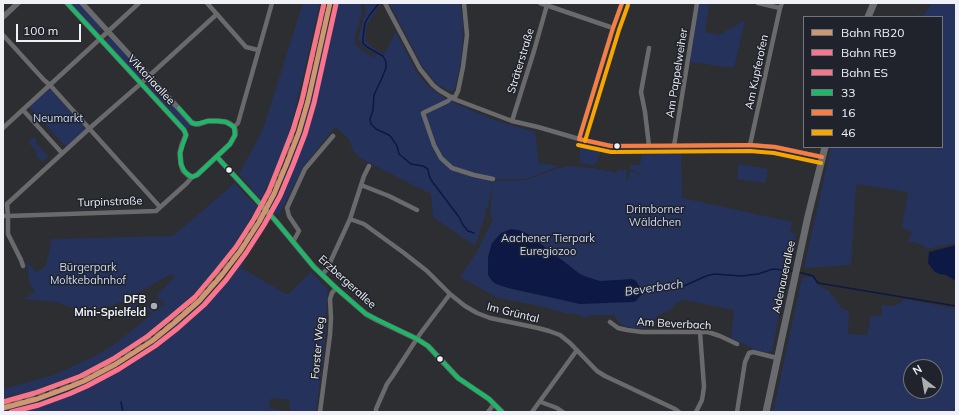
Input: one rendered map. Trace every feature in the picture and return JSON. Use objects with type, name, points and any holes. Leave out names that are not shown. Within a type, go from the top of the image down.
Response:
[{"type":"main road","points":[[868,16],[874,3]]},
{"type":"main road","name":"Adenauerallee","points":[[766,412],[825,148]]},
{"type":"street","points":[[3,17],[18,3]]},
{"type":"street","name":"Viktoriaallee","points":[[67,3],[184,130],[186,135],[182,145],[180,160],[185,172],[188,176],[192,177]]},
{"type":"street","name":"Viktoriaallee","points":[[82,3],[192,123],[199,124],[218,120],[226,122],[234,127]]},
{"type":"street","points":[[3,128],[139,3]]},
{"type":"street","points":[[207,3],[246,47],[258,50]]},
{"type":"street","points":[[3,36],[50,85],[160,207],[192,177],[197,175],[217,157],[233,140],[235,135],[234,127],[238,123],[272,3]]},
{"type":"street","points":[[385,3],[420,69],[432,85],[453,98],[512,121],[579,139],[612,146],[750,145],[774,147],[822,157]]},
{"type":"street","points":[[464,3],[467,35],[463,68],[458,91],[453,98],[423,113],[434,145],[441,158],[452,168],[493,179]]},
{"type":"street","points":[[540,3],[613,28]]},
{"type":"street","points":[[579,139],[622,3]]},
{"type":"street","name":"Am Pappelweiher","points":[[674,146],[697,3]]},
{"type":"street","points":[[758,3],[780,8]]},
{"type":"street","name":"Am Kupferofen","points":[[750,145],[782,3]]},
{"type":"street","name":"Sträterstraße","points":[[512,121],[547,5]]},
{"type":"street","points":[[23,266],[8,234],[5,216],[7,204],[217,14]]},
{"type":"street","points":[[649,48],[641,92],[649,146]]},
{"type":"street","points":[[23,110],[62,153]]},
{"type":"street","points":[[293,242],[299,232],[289,216],[287,208],[305,169],[333,136]]},
{"type":"street","name":"Erzbergerallee","points":[[217,157],[275,220],[322,275],[336,288],[366,314],[417,339],[434,352],[458,378],[483,395],[502,412]]},
{"type":"street","points":[[322,275],[327,269],[350,218],[369,166]]},
{"type":"street","points":[[361,185],[389,196],[417,210]]},
{"type":"street","name":"Turpinstraße","points":[[5,216],[156,210],[160,207]]},
{"type":"street","name":"Im Grüntal","points":[[350,218],[364,224],[404,253],[465,306],[477,313],[498,320],[549,331],[560,336],[570,343],[597,371],[679,412]]},
{"type":"street","name":"Forster Weg","points":[[320,412],[330,334],[330,299],[336,288]]},
{"type":"street","points":[[376,412],[387,384],[417,339],[450,294]]},
{"type":"street","name":"Am Beverbach","points":[[610,322],[618,328],[642,332],[708,332],[737,344]]},
{"type":"street","points":[[696,412],[702,400],[704,387],[700,332]]},
{"type":"street","points":[[532,412],[577,350]]},
{"type":"street","points":[[737,412],[745,362],[749,353],[753,352],[777,358]]},
{"type":"street","points":[[540,402],[557,408],[563,412]]},
{"type":"street","points":[[488,412],[494,404]]},
{"type":"green space","points":[[70,3],[79,3],[101,28],[97,32]]},
{"type":"green space","points":[[303,3],[320,3],[293,119],[282,154],[261,200],[239,174],[263,129]]},
{"type":"green space","points":[[335,3],[361,3],[361,17],[355,36],[355,43],[364,52],[374,58],[376,54],[366,49],[359,41],[359,36],[366,10],[364,3],[379,3],[380,4],[367,25],[365,40],[373,48],[384,54],[396,32],[416,71],[429,87],[456,104],[497,121],[535,132],[539,163],[559,166],[526,179],[494,179],[493,183],[496,181],[526,180],[569,166],[594,168],[616,173],[618,170],[627,170],[626,179],[628,180],[630,170],[639,175],[630,169],[630,165],[640,165],[642,154],[681,152],[682,198],[792,222],[790,232],[796,234],[772,350],[768,353],[756,350],[731,338],[734,310],[684,300],[678,302],[666,312],[658,315],[655,318],[653,325],[647,325],[646,329],[627,327],[619,323],[615,316],[612,315],[589,315],[588,318],[498,298],[460,277],[477,252],[493,219],[490,214],[493,185],[475,246],[433,217],[431,194],[360,158],[352,149],[350,141],[335,127],[303,167],[279,215],[274,213],[270,208],[298,142],[305,119],[327,25],[332,17]]},
{"type":"green space","points":[[389,3],[460,3],[463,20],[461,62],[455,88],[452,91],[449,91],[437,84],[423,67]]},
{"type":"green space","points":[[699,3],[709,3],[705,32],[719,35],[745,20],[734,68],[690,62]]},
{"type":"green space","points":[[932,3],[956,3],[956,243],[926,249],[923,245],[908,241],[912,233],[902,227],[908,192],[856,184],[851,265],[804,268],[831,148],[943,148],[943,16],[923,16]]},
{"type":"green space","points":[[110,37],[144,74],[139,78],[105,41]]},
{"type":"green space","points":[[151,81],[191,125],[187,129],[146,85]]},
{"type":"green space","name":"Neumarkt","points":[[49,88],[86,129],[66,147],[29,107]]},
{"type":"green space","points":[[34,137],[37,141],[35,142],[48,156],[42,162],[36,155],[36,151],[28,142]]},
{"type":"green space","points":[[580,145],[601,149],[599,157],[594,165],[580,163]]},
{"type":"green space","points":[[739,164],[768,169],[765,183],[737,179]]},
{"type":"green space","name":"Bürgerpark Moltkebahnhof","points":[[235,183],[258,207],[234,245],[215,271],[181,306],[149,333],[112,357],[81,373],[33,391],[3,398],[3,389],[54,375],[111,347],[152,314],[146,308],[155,299],[161,305],[153,313],[165,304],[156,296],[175,277],[171,274],[114,305],[87,310],[78,309],[56,302],[25,299],[35,291],[30,285],[27,266],[25,266],[21,254],[27,265],[31,265],[35,273],[46,266],[52,239],[173,236]]},
{"type":"green space","points":[[265,216],[267,219],[253,242],[241,268],[288,295],[311,272],[328,290],[324,348],[316,412],[289,412],[3,412],[3,410],[36,402],[68,391],[117,367],[136,355],[165,335],[200,304],[224,279],[244,252]],"holes":[[[271,398],[290,400],[289,412],[269,408]]]},
{"type":"green space","points":[[813,276],[817,285],[829,291],[842,309],[849,311],[848,334],[867,335],[871,316],[882,315],[882,305],[895,306],[905,299],[956,309],[956,412],[773,412],[802,278]]},
{"type":"green space","points":[[135,302],[139,308],[127,319],[121,309]]},
{"type":"shaded area","points":[[511,229],[528,234],[580,274],[600,281],[632,279],[636,281],[640,287],[649,288],[649,291],[642,294],[636,301],[633,302],[580,304],[496,284],[488,275],[488,257],[492,243],[501,233]]},
{"type":"shaded area","points":[[956,245],[956,281],[946,275],[939,274],[934,271],[928,263],[929,252]]},
{"type":"waterway","name":"Beverbach","points":[[379,3],[365,23],[363,38],[363,43],[383,56],[386,62],[386,68],[374,95],[373,110],[370,119],[371,124],[376,129],[389,135],[397,146],[399,154],[411,164],[423,166],[428,169],[431,180],[459,217],[463,225],[468,231],[474,233]]},
{"type":"waterway","name":"Beverbach","points":[[648,290],[684,286],[714,274],[742,276],[758,274],[773,269],[794,271]]},
{"type":"waterway","name":"Beverbach","points":[[798,272],[813,276],[818,283],[956,306]]},
{"type":"waterway","points":[[121,402],[123,412]]},
{"type":"railway","points":[[3,405],[65,386],[99,370],[133,350],[162,330],[185,310],[208,287],[239,249],[256,221],[285,163],[304,100],[326,3]]},
{"type":"rail line","name":"ES","points":[[3,402],[35,393],[81,376],[113,359],[148,336],[195,297],[216,272],[236,247],[254,219],[269,191],[293,130],[302,100],[324,3]]},
{"type":"rail line","name":"RB20","points":[[3,408],[37,399],[67,388],[116,364],[152,341],[174,323],[199,301],[221,276],[241,250],[259,222],[274,194],[287,163],[299,132],[308,101],[330,3]]},
{"type":"rail line","name":"RE9","points":[[11,412],[39,405],[69,394],[119,369],[155,346],[178,328],[204,305],[226,280],[264,225],[280,196],[293,165],[305,134],[314,103],[336,4]]},
{"type":"transit line","name":"33","points":[[67,3],[184,130],[186,135],[180,153],[181,164],[185,172],[192,177]]},
{"type":"transit line","name":"16","points":[[579,139],[622,3]]},
{"type":"transit line","name":"46","points":[[585,141],[628,5]]},
{"type":"transit line","name":"33","points":[[179,108],[192,123],[196,124],[208,121],[218,121],[226,122],[234,127]]},
{"type":"transit line","name":"33","points":[[192,177],[197,175],[230,144],[235,135],[234,127]]},
{"type":"transit line","name":"16","points":[[579,139],[611,146],[750,145],[775,147],[822,157]]},
{"type":"transit line","name":"46","points":[[578,145],[611,152],[750,151],[774,153],[821,163]]},
{"type":"transit line","name":"33","points":[[217,157],[275,220],[314,267],[336,288],[366,314],[428,346],[458,378],[489,399],[502,412]]},
{"type":"place","name":"DFB Mini-Spielfeld","points":[[154,306]]},
{"type":"park label","name":"Drimborner Wäldchen","points":[[655,216]]},
{"type":"park label","name":"Aachener Tierpark Euregiozoo","points":[[548,245]]}]
